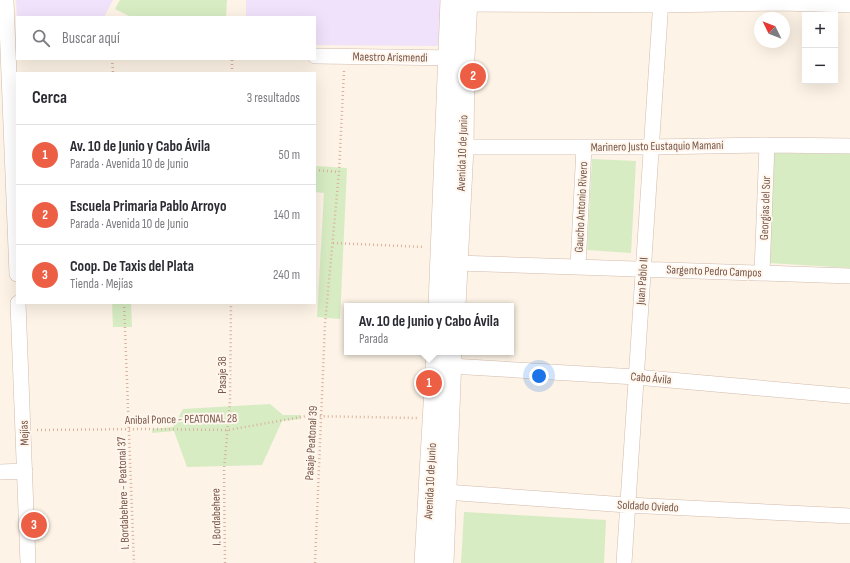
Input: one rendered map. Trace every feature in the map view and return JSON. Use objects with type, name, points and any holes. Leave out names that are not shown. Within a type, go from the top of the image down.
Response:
[{"type":"street","points":[[6,0],[13,50],[6,111],[16,259]]},
{"type":"street","points":[[459,2],[780,2],[850,5]]},
{"type":"street","name":"Avenida 10 de Junio","points":[[439,303],[459,2]]},
{"type":"street","name":"Juan Pablo II","points":[[624,563],[661,3]]},
{"type":"street","name":"Maestro Arismendi","points":[[316,56],[456,58]]},
{"type":"street","name":"Avenida 10 de Junio","points":[[455,303],[463,147],[456,58]]},
{"type":"street","name":"Marinero Justo Eustaquio Mamaní","points":[[463,147],[652,148],[767,145],[850,146]]},
{"type":"street","name":"Georgias del Sur","points":[[762,272],[767,145]]},
{"type":"street","name":"Gaucho Antonio Rivero","points":[[578,267],[584,147]]},
{"type":"street","name":"Sargento Pedro Campos","points":[[458,263],[850,276]]},
{"type":"street","name":"Mejías","points":[[18,304],[28,563]]},
{"type":"street","name":"Avenida 10 de Junio","points":[[425,563],[433,418],[446,357]]},
{"type":"street","name":"Avenida 10 de Junio","points":[[442,563],[445,492],[446,357]]},
{"type":"street","name":"Cabo Ávila","points":[[446,357],[850,396]]},
{"type":"street","points":[[0,472],[25,471]]},
{"type":"street","name":"Soldado Oviedo","points":[[445,492],[627,505],[850,516]]},
{"type":"path","name":"Pasaje Peatonal 39","points":[[315,563],[325,324],[339,172],[344,56]]},
{"type":"path","points":[[112,60],[113,72]]},
{"type":"path","points":[[232,60],[232,72]]},
{"type":"path","points":[[316,170],[339,172]]},
{"type":"path","points":[[333,243],[442,248]]},
{"type":"path","name":"I. Bordabehere - Peatonal 37","points":[[124,304],[134,563]]},
{"type":"path","name":"Pasaje 38","points":[[224,470],[230,401],[231,304]]},
{"type":"path","name":"Anibal Ponce - PEATONAL 28","points":[[24,430],[228,430],[307,416],[433,418]]},
{"type":"path","name":"I. Bordabehere","points":[[224,470],[225,563]]},
{"type":"shaded area","points":[[16,0],[113,0],[105,16],[17,16]]},
{"type":"shaded area","points":[[246,0],[441,0],[438,46],[316,45],[316,16],[246,16]]},
{"type":"green space","points":[[120,0],[227,0],[226,16],[129,16],[115,9]]},
{"type":"green space","points":[[774,153],[850,154],[850,268],[769,263]]},
{"type":"green space","points":[[592,159],[636,161],[631,253],[587,250]]},
{"type":"green space","points":[[316,166],[347,168],[340,319],[317,317],[324,193],[316,192]]},
{"type":"green space","points":[[112,304],[131,304],[132,327],[113,327]]},
{"type":"green space","points":[[270,404],[283,415],[301,415],[301,419],[282,421],[262,465],[187,467],[174,431],[152,433],[152,429],[173,427],[183,409]]},
{"type":"green space","points":[[464,512],[606,520],[604,563],[461,563]]},
{"type":"place","name":"Escuela Primaria Pablo Arroyo","points":[[473,76]]},
{"type":"place","name":"Av. 10 de Junio y Cabo Ávila","points":[[429,383]]},
{"type":"place","name":"Coop. De Taxis del Plata","points":[[34,525]]}]
